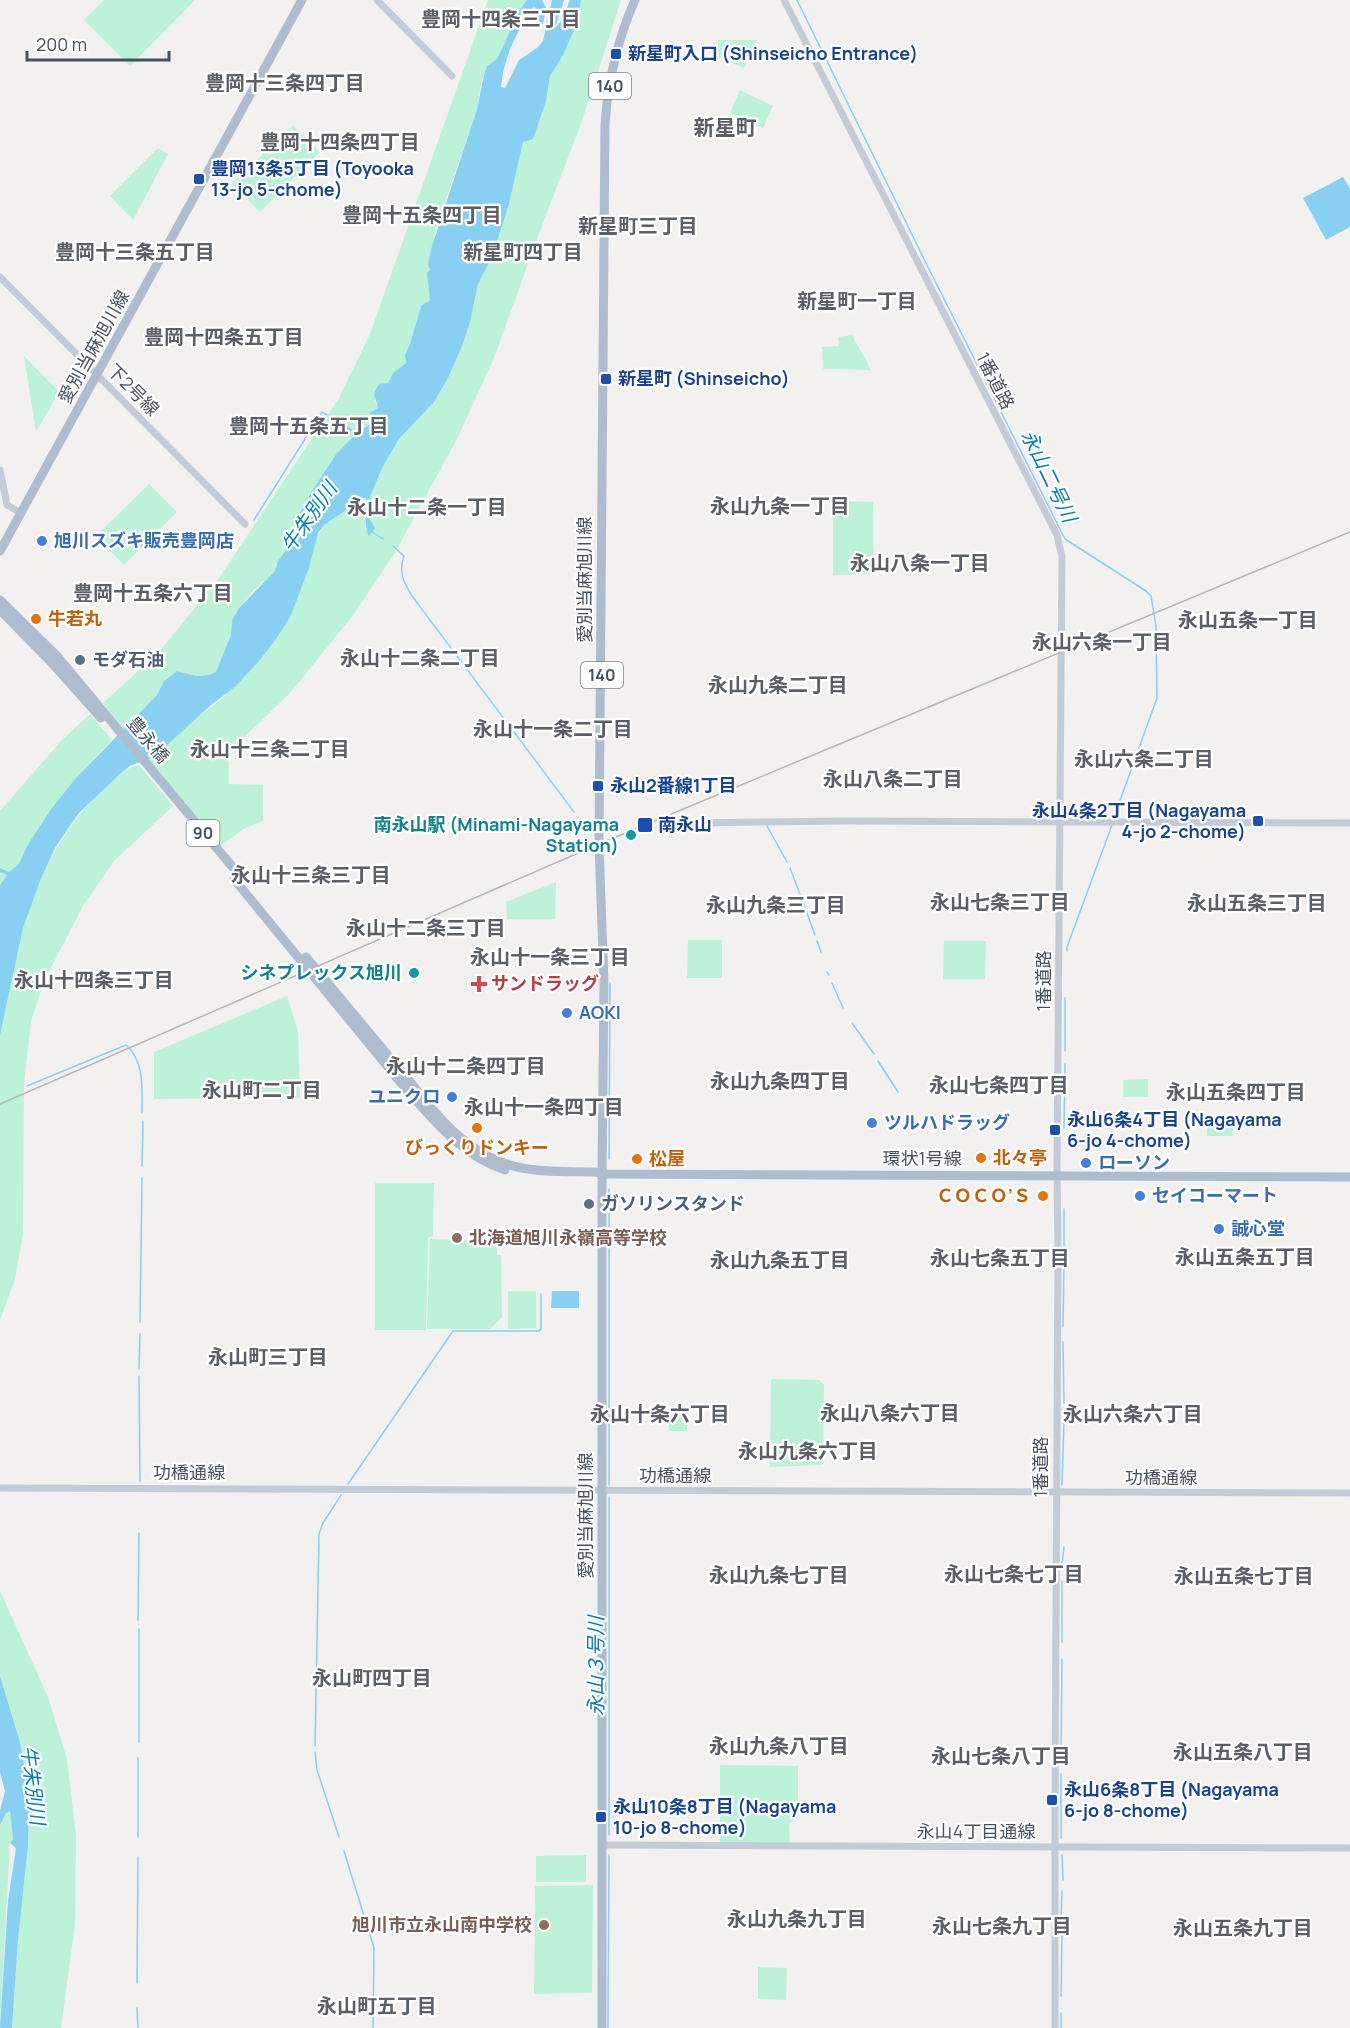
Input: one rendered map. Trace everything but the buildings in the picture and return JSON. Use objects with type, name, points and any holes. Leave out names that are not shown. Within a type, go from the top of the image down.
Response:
[{"type":"main road","name":"愛別当麻旭川線","points":[[0,551],[302,0]]},
{"type":"main road","name":"愛別当麻旭川線","points":[[602,2028],[604,984],[599,844],[605,124],[608,94],[622,35],[635,0]]},
{"type":"main road","name":"90","points":[[0,600],[57,656],[79,687]]},
{"type":"main road","name":"90","points":[[0,610],[79,687]]},
{"type":"main road","name":"豊永橋","points":[[79,687],[408,1085]]},
{"type":"main road","name":"環状1号線","points":[[408,1085],[451,1130],[476,1149],[515,1167],[534,1170],[602,1174],[1350,1178]]},
{"type":"street","points":[[376,0],[452,76]]},
{"type":"street","name":"1番道路","points":[[784,0],[1057,535],[1062,557],[1057,1176],[1055,2028]]},
{"type":"street","name":"下2号線","points":[[0,277],[245,524]]},
{"type":"street","points":[[0,470],[7,505],[21,513]]},
{"type":"street","points":[[683,820],[687,823],[1350,823]]},
{"type":"street","name":"功橋通線","points":[[0,1488],[1350,1493]]},
{"type":"street","name":"永山4丁目通線","points":[[602,1845],[1350,1848]]},
{"type":"green space","points":[[104,0],[195,0],[130,66],[84,20]]},
{"type":"green space","points":[[488,0],[527,0],[512,20],[512,27],[497,59],[487,66],[481,83],[477,109],[437,226],[428,264],[430,300],[421,306],[405,355],[406,364],[393,373],[375,400],[378,408],[373,413],[373,421],[357,433],[335,420],[334,423],[355,436],[337,453],[291,536],[289,546],[278,561],[275,571],[252,592],[232,620],[231,635],[216,672],[201,676],[177,671],[164,681],[157,695],[124,729],[103,703],[160,651],[219,578],[339,398],[370,334]]},
{"type":"green space","points":[[581,0],[621,0],[581,124],[494,358],[456,441],[393,556],[354,614],[291,692],[229,752],[229,784],[263,785],[263,821],[245,828],[220,846],[143,760],[224,697],[324,525],[366,497],[368,509],[365,530],[374,528],[370,520],[373,508],[370,497],[382,468],[399,439],[416,421],[448,378],[463,344],[478,284],[492,257],[509,204],[523,142],[546,101],[550,76],[563,55],[577,24]]},
{"type":"green space","points":[[718,40],[757,40],[744,68],[717,56]]},
{"type":"green space","points":[[740,90],[773,106],[763,128],[730,113]]},
{"type":"green space","points":[[293,125],[320,152],[260,212],[232,184]]},
{"type":"green space","points":[[158,148],[168,154],[133,220],[110,196]]},
{"type":"green space","points":[[852,335],[871,370],[823,369],[822,347],[839,346],[838,337]]},
{"type":"green space","points":[[24,356],[59,392],[36,432]]},
{"type":"green space","points":[[149,484],[177,512],[124,565],[96,536]]},
{"type":"green space","points":[[833,501],[873,502],[874,574],[833,575]]},
{"type":"green space","points":[[90,714],[112,740],[76,778],[27,846],[19,864],[9,872],[0,885],[0,811],[62,740]]},
{"type":"green space","points":[[139,765],[173,806],[114,861],[84,904],[45,979],[31,1021],[24,1083],[23,1234],[15,1279],[0,1320],[0,1033],[11,971],[30,906],[58,846],[75,820],[111,782],[121,773]]},
{"type":"green space","points":[[556,882],[555,919],[507,919],[506,902]]},
{"type":"green space","points":[[688,940],[722,940],[722,978],[687,978]]},
{"type":"green space","points":[[944,941],[986,941],[985,979],[943,979]]},
{"type":"green space","points":[[287,996],[298,1031],[300,1098],[154,1099],[154,1052]]},
{"type":"green space","points":[[1148,1079],[1148,1097],[1123,1097],[1123,1080]]},
{"type":"green space","points":[[1207,1117],[1233,1117],[1233,1136],[1207,1136]]},
{"type":"green space","points":[[375,1183],[434,1183],[433,1236],[428,1237],[426,1330],[375,1330]]},
{"type":"green space","points":[[430,1239],[487,1240],[497,1249],[497,1255],[501,1255],[502,1317],[490,1329],[427,1329]]},
{"type":"green space","points":[[508,1291],[536,1291],[536,1328],[508,1329]]},
{"type":"green space","points":[[771,1379],[819,1380],[824,1385],[823,1465],[770,1467]]},
{"type":"green space","points":[[654,1415],[687,1415],[687,1431],[669,1431],[669,1423],[654,1423]]},
{"type":"green space","points":[[0,1591],[48,1697],[67,1759],[76,1836],[75,1924],[61,2028],[12,2028],[28,1846],[29,1792],[20,1742],[0,1676]]},
{"type":"green space","points":[[720,1765],[798,1766],[798,1816],[789,1824],[790,1846],[720,1846]]},
{"type":"green space","points":[[10,1810],[13,1839],[10,1843],[0,2027],[0,1825]]},
{"type":"green space","points":[[586,1855],[586,1882],[536,1882],[536,1856]]},
{"type":"green space","points":[[593,1885],[592,1993],[534,1994],[535,1886]]},
{"type":"green space","points":[[758,1967],[787,1968],[786,2000],[758,1999]]},
{"type":"water","name":"牛朱別川","points":[[527,0],[542,0],[546,8],[543,24],[536,25],[534,22],[538,11],[534,7],[512,45],[501,87],[505,88],[519,60],[543,41],[552,0],[564,0],[555,28],[562,20],[570,0],[581,0],[577,24],[563,55],[550,76],[546,101],[533,139],[523,142],[509,204],[492,257],[478,284],[463,344],[434,402],[399,439],[382,468],[370,497],[373,508],[370,520],[375,528],[369,536],[366,528],[366,497],[324,525],[318,533],[309,568],[291,615],[259,661],[236,686],[211,705],[155,756],[130,766],[79,813],[55,848],[23,928],[0,1035],[0,885],[7,875],[0,872],[0,868],[9,872],[19,864],[27,846],[52,808],[76,778],[157,695],[164,681],[177,671],[201,676],[216,672],[231,635],[232,620],[240,607],[275,571],[278,561],[289,546],[296,520],[312,491],[337,453],[354,436],[334,423],[336,419],[357,433],[373,422],[370,413],[378,408],[374,393],[379,384],[388,383],[393,373],[406,363],[405,355],[421,306],[430,300],[427,273],[430,270],[428,264],[432,246],[477,109],[487,66],[497,59],[512,27],[512,20]]},
{"type":"water","points":[[1343,177],[1350,189],[1350,227],[1326,240],[1303,198]]},
{"type":"water","points":[[552,1291],[579,1291],[579,1308],[551,1308]]},
{"type":"water","name":"牛朱別川","points":[[0,1676],[20,1742],[29,1792],[28,1846],[12,2028],[0,2028],[8,1901],[16,1848],[10,1843],[13,1839],[10,1811],[6,1813],[0,1825],[0,1811],[5,1791],[0,1772]]},
{"type":"waterway","name":"永山二号川","points":[[797,0],[1065,539],[1151,596],[1156,626],[1157,698],[1113,820]]},
{"type":"waterway","points":[[254,520],[322,412],[327,415]]},
{"type":"waterway","name":"永山３号川","points":[[371,531],[383,539]]},
{"type":"waterway","name":"永山３号川","points":[[393,546],[404,556],[403,577],[412,596],[574,812]]},
{"type":"waterway","name":"永山二号川","points":[[1067,951],[1112,825]]},
{"type":"waterway","points":[[767,826],[787,862]]},
{"type":"waterway","points":[[790,868],[801,897]]},
{"type":"waterway","points":[[804,905],[815,935]]},
{"type":"waterway","points":[[817,941],[821,952]]},
{"type":"waterway","name":"永山３号川","points":[[609,1159],[610,983]]},
{"type":"waterway","points":[[832,983],[843,1008]]},
{"type":"waterway","name":"永山二号川","points":[[1065,998],[1065,1051]]},
{"type":"waterway","points":[[852,1023],[874,1054]]},
{"type":"waterway","points":[[27,1086],[126,1045],[137,1059],[142,1086],[142,1113]]},
{"type":"waterway","points":[[878,1061],[898,1092]]},
{"type":"waterway","name":"永山二号川","points":[[1064,1128],[1065,1064]]},
{"type":"waterway","points":[[142,1166],[143,1121]]},
{"type":"waterway","points":[[140,1322],[142,1178]]},
{"type":"waterway","name":"永山３号川","points":[[609,1189],[609,1485]]},
{"type":"waterway","name":"永山二号川","points":[[1064,1209],[1064,1248]]},
{"type":"waterway","name":"永山二号川","points":[[1063,1326],[1064,1266]]},
{"type":"waterway","points":[[348,1484],[453,1331],[539,1331],[541,1329],[541,1294]]},
{"type":"waterway","points":[[139,1369],[140,1334]]},
{"type":"waterway","name":"永山二号川","points":[[1063,1342],[1064,1403]]},
{"type":"waterway","points":[[139,1376],[140,1481]]},
{"type":"waterway","name":"永山二号川","points":[[1062,1485],[1064,1421]]},
{"type":"waterway","points":[[315,1746],[319,1534],[323,1523],[341,1495]]},
{"type":"waterway","name":"永山３号川","points":[[609,1497],[609,1835]]},
{"type":"waterway","points":[[138,1620],[139,1533]]},
{"type":"waterway","name":"永山二号川","points":[[1062,1564],[1064,1547]]},
{"type":"waterway","name":"永山二号川","points":[[1062,1581],[1062,1642]]},
{"type":"waterway","points":[[139,1629],[139,1742]]},
{"type":"waterway","name":"永山二号川","points":[[1061,1755],[1062,1659]]},
{"type":"waterway","points":[[315,1752],[317,1770],[339,1837]]},
{"type":"waterway","points":[[138,1758],[138,1837]]},
{"type":"waterway","name":"永山二号川","points":[[1061,1774],[1061,1838]]},
{"type":"waterway","points":[[344,1851],[374,1948],[373,2028]]},
{"type":"waterway","name":"永山３号川","points":[[608,2028],[609,1855]]},
{"type":"waterway","name":"永山二号川","points":[[1062,1855],[1063,1880]]},
{"type":"waterway","points":[[137,1983],[138,1857]]},
{"type":"waterway","name":"永山二号川","points":[[1061,1920],[1062,1891]]},
{"type":"waterway","name":"永山二号川","points":[[1061,1996],[1062,1935]]},
{"type":"waterway","points":[[137,2008],[138,2028]]},
{"type":"waterway","name":"永山二号川","points":[[1061,2013],[1061,2028]]},
{"type":"railway","points":[[0,1104],[599,844],[1350,532]]},
{"type":"place","name":"新星町入口 (Shinseicho Entrance)","points":[[616,54]]},
{"type":"place","name":"豊岡13条5丁目 (Toyooka 13-jo 5-chome)","points":[[199,179]]},
{"type":"place","name":"新星町 (Shinseicho)","points":[[606,379]]},
{"type":"place","name":"旭川スズキ販売豊岡店","points":[[42,541]]},
{"type":"place","name":"牛若丸","points":[[36,619]]},
{"type":"place","name":"モダ石油","points":[[80,660]]},
{"type":"place","name":"永山2番線1丁目","points":[[598,786]]},
{"type":"place","name":"永山4条2丁目 (Nagayama 4-jo 2-chome)","points":[[1258,821]]},
{"type":"place","name":"南永山","points":[[645,825]]},
{"type":"place","name":"南永山駅 (Minami-Nagayama Station)","points":[[631,835]]},
{"type":"place","name":"シネプレックス旭川","points":[[414,973]]},
{"type":"place","name":"サンドラッグ","points":[[479,984]]},
{"type":"place","name":"AOKI","points":[[567,1013]]},
{"type":"place","name":"ユニクロ","points":[[452,1097]]},
{"type":"place","name":"ツルハドラッグ","points":[[872,1123]]},
{"type":"place","name":"びっくりドンキー","points":[[477,1128]]},
{"type":"place","name":"永山6条4丁目 (Nagayama 6-jo 4-chome)","points":[[1055,1130]]},
{"type":"place","name":"北々亭","points":[[981,1158]]},
{"type":"place","name":"松屋","points":[[637,1159]]},
{"type":"place","name":"ローソン","points":[[1086,1163]]},
{"type":"place","name":"ＣＯＣＯ’Ｓ","points":[[1043,1196]]},
{"type":"place","name":"セイコーマート","points":[[1140,1196]]},
{"type":"place","name":"ガソリンスタンド","points":[[589,1204]]},
{"type":"place","name":"誠心堂","points":[[1219,1229]]},
{"type":"place","name":"北海道旭川永嶺高等学校","points":[[457,1238]]},
{"type":"place","name":"永山6条8丁目 (Nagayama 6-jo 8-chome)","points":[[1052,1800]]},
{"type":"place","name":"永山10条8丁目 (Nagayama 10-jo 8-chome)","points":[[601,1817]]},
{"type":"place","name":"旭川市立永山南中学校","points":[[544,1925]]},
{"type":"district","name":"豊岡十四条三丁目","points":[[501,19]]},
{"type":"district","name":"豊岡十三条四丁目","points":[[285,83]]},
{"type":"district","name":"新星町","points":[[725,128]]},
{"type":"district","name":"豊岡十四条四丁目","points":[[340,142]]},
{"type":"district","name":"豊岡十五条四丁目","points":[[422,215]]},
{"type":"district","name":"新星町三丁目","points":[[638,226]]},
{"type":"district","name":"豊岡十三条五丁目","points":[[135,252]]},
{"type":"district","name":"新星町四丁目","points":[[523,252]]},
{"type":"district","name":"新星町一丁目","points":[[857,301]]},
{"type":"district","name":"豊岡十四条五丁目","points":[[224,337]]},
{"type":"district","name":"豊岡十五条五丁目","points":[[309,426]]},
{"type":"district","name":"永山九条一丁目","points":[[780,506]]},
{"type":"district","name":"永山十二条一丁目","points":[[427,507]]},
{"type":"district","name":"永山八条一丁目","points":[[920,563]]},
{"type":"district","name":"豊岡十五条六丁目","points":[[153,593]]},
{"type":"district","name":"永山五条一丁目","points":[[1248,620]]},
{"type":"district","name":"永山六条一丁目","points":[[1102,642]]},
{"type":"district","name":"永山十二条二丁目","points":[[420,658]]},
{"type":"district","name":"永山九条二丁目","points":[[778,685]]},
{"type":"district","name":"永山十一条二丁目","points":[[553,729]]},
{"type":"district","name":"永山十三条二丁目","points":[[270,749]]},
{"type":"district","name":"永山六条二丁目","points":[[1144,759]]},
{"type":"district","name":"永山八条二丁目","points":[[893,779]]},
{"type":"district","name":"永山十三条三丁目","points":[[311,875]]},
{"type":"district","name":"永山七条三丁目","points":[[1000,902]]},
{"type":"district","name":"永山五条三丁目","points":[[1257,903]]},
{"type":"district","name":"永山九条三丁目","points":[[776,905]]},
{"type":"district","name":"永山十二条三丁目","points":[[426,928]]},
{"type":"district","name":"永山十一条三丁目","points":[[550,957]]},
{"type":"district","name":"永山十四条三丁目","points":[[94,980]]},
{"type":"district","name":"永山十二条四丁目","points":[[466,1066]]},
{"type":"district","name":"永山九条四丁目","points":[[780,1081]]},
{"type":"district","name":"永山七条四丁目","points":[[999,1085]]},
{"type":"district","name":"永山町二丁目","points":[[262,1090]]},
{"type":"district","name":"永山五条四丁目","points":[[1236,1092]]},
{"type":"district","name":"永山十一条四丁目","points":[[544,1107]]},
{"type":"district","name":"永山五条五丁目","points":[[1245,1257]]},
{"type":"district","name":"永山七条五丁目","points":[[1000,1258]]},
{"type":"district","name":"永山九条五丁目","points":[[780,1260]]},
{"type":"district","name":"永山町三丁目","points":[[268,1357]]},
{"type":"district","name":"永山八条六丁目","points":[[890,1413]]},
{"type":"district","name":"永山十条六丁目","points":[[660,1414]]},
{"type":"district","name":"永山六条六丁目","points":[[1133,1414]]},
{"type":"district","name":"永山九条六丁目","points":[[808,1451]]},
{"type":"district","name":"永山七条七丁目","points":[[1014,1574]]},
{"type":"district","name":"永山九条七丁目","points":[[779,1575]]},
{"type":"district","name":"永山五条七丁目","points":[[1244,1576]]},
{"type":"district","name":"永山町四丁目","points":[[372,1678]]},
{"type":"district","name":"永山九条八丁目","points":[[779,1746]]},
{"type":"district","name":"永山五条八丁目","points":[[1243,1752]]},
{"type":"district","name":"永山七条八丁目","points":[[1001,1756]]},
{"type":"district","name":"永山九条九丁目","points":[[797,1919]]},
{"type":"district","name":"永山七条九丁目","points":[[1002,1926]]},
{"type":"district","name":"永山五条九丁目","points":[[1243,1928]]},
{"type":"district","name":"永山町五丁目","points":[[377,2006]]}]
